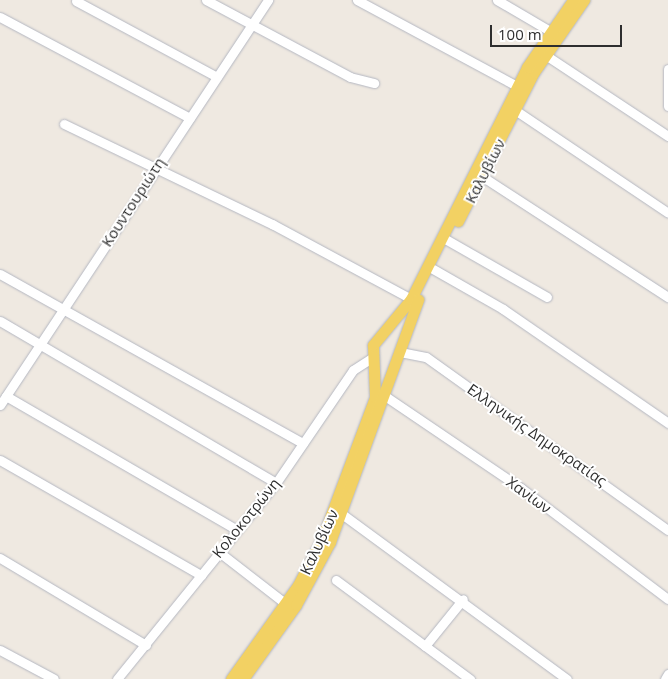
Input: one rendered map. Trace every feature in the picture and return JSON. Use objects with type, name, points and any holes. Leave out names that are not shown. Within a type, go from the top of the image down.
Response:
[{"type":"main road","name":"Καλυβίων","points":[[231,679],[286,604],[322,539],[361,439],[377,385],[372,349],[411,298],[517,86],[550,30],[573,0]]},
{"type":"main road","name":"Καλυβίων","points":[[243,679],[305,589],[342,514],[399,354],[433,269],[483,177],[544,54],[584,0]]},
{"type":"main road","points":[[374,358],[385,365],[399,354],[392,339],[380,339]]},
{"type":"street","points":[[206,0],[350,77],[374,83]]},
{"type":"street","name":"Κουντουριώτη","points":[[0,405],[61,310],[268,0]]},
{"type":"street","points":[[357,0],[517,86]]},
{"type":"street","points":[[497,0],[550,30]]},
{"type":"street","points":[[76,1],[217,77]]},
{"type":"street","points":[[0,17],[190,118]]},
{"type":"street","points":[[544,54],[668,136]]},
{"type":"street","points":[[668,69],[668,106]]},
{"type":"street","points":[[515,110],[668,213]]},
{"type":"street","points":[[64,124],[146,166],[156,167],[411,298]]},
{"type":"street","points":[[483,177],[668,297]]},
{"type":"street","points":[[448,240],[547,297]]},
{"type":"street","points":[[433,269],[504,309],[668,423]]},
{"type":"street","points":[[0,274],[61,310],[304,442]]},
{"type":"street","points":[[0,321],[276,483]]},
{"type":"street","name":"Ελληνικής Δημοκρατίας","points":[[399,354],[426,357],[668,530]]},
{"type":"street","name":"Κολοκοτρώνη","points":[[117,679],[202,575],[218,552],[276,483],[353,370],[374,358]]},
{"type":"street","points":[[6,396],[237,530]]},
{"type":"street","name":"Χανίων","points":[[385,396],[514,483],[668,599]]},
{"type":"street","points":[[0,460],[202,575]]},
{"type":"street","points":[[342,514],[463,599],[567,679]]},
{"type":"street","points":[[218,552],[286,604]]},
{"type":"street","points":[[0,558],[146,645]]},
{"type":"street","points":[[336,580],[470,679]]},
{"type":"street","points":[[425,646],[463,599]]},
{"type":"street","points":[[0,650],[54,679]]}]
